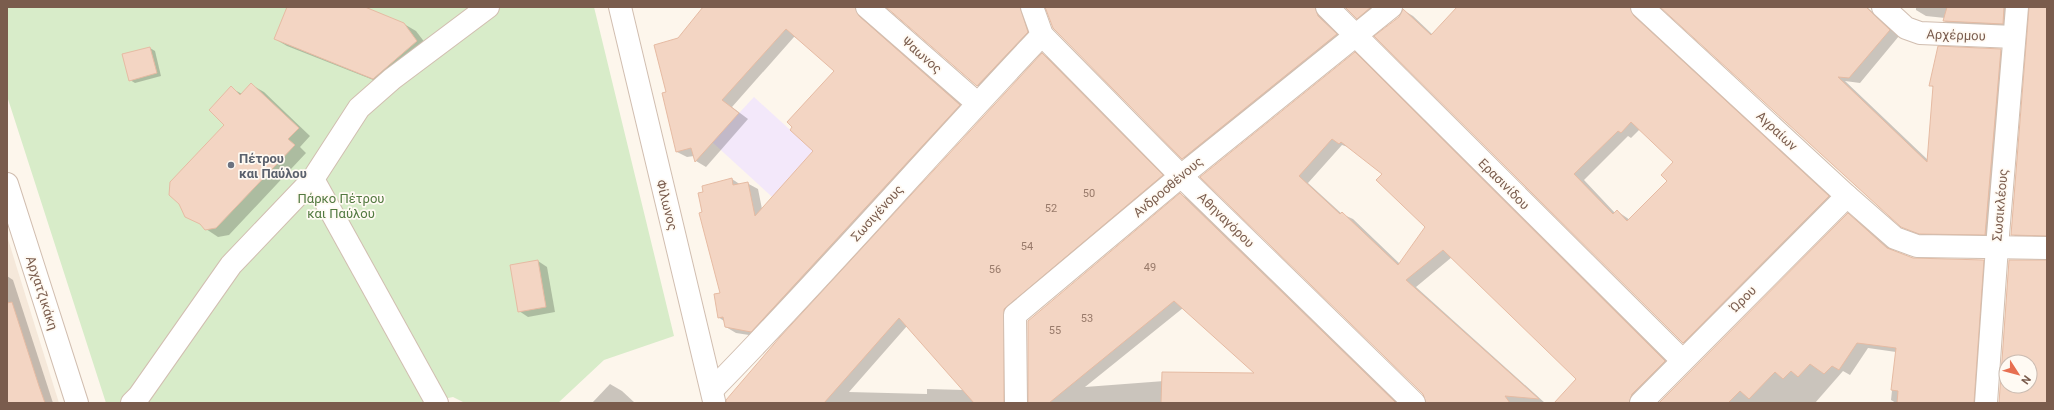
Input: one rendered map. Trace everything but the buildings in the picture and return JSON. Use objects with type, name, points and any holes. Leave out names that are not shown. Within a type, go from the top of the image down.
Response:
[{"type":"street","points":[[132,403],[139,396],[231,265],[313,179],[359,108],[392,80],[488,7]]},
{"type":"street","name":"Φίλωνος","points":[[620,7],[713,397]]},
{"type":"street","name":"Ψαωνος","points":[[867,7],[977,103]]},
{"type":"street","points":[[1032,7],[1042,35]]},
{"type":"street","name":"Ερασινίδου","points":[[1327,7],[1682,360]]},
{"type":"street","name":"Ανδροσθένους","points":[[1016,403],[1015,315],[1181,176],[1391,7]]},
{"type":"street","name":"Αγραίων","points":[[1642,7],[1847,196],[1895,238],[1917,246],[2047,248]]},
{"type":"street","name":"Αρχέρμου","points":[[1883,7],[1906,28],[1920,33],[2014,37]]},
{"type":"street","name":"Σωσικλέους","points":[[1986,403],[1997,247],[2017,7]]},
{"type":"street","name":"Σωσιγένους","points":[[713,397],[776,325],[977,103],[1042,35]]},
{"type":"street","name":"Αθηναγόρου","points":[[1042,35],[1181,176],[1414,403]]},
{"type":"street","points":[[313,179],[437,403]]},
{"type":"street","name":"Αρχατζικάκη","points":[[7,184],[77,403]]},
{"type":"street","name":"Ώρου","points":[[1641,403],[1682,360],[1847,196]]},
{"type":"shaded area","points":[[754,97],[869,202],[827,247],[712,142]]},
{"type":"shaded area","points":[[7,236],[59,403],[7,403]]},
{"type":"green space","name":"Πάρκο Πέτρου και Παύλου","points":[[7,7],[594,7],[674,336],[604,360],[558,403],[465,403],[453,397],[424,403],[106,403],[7,96]]},
{"type":"place","name":"Πέτρου και Παύλου","points":[[231,165]]}]
